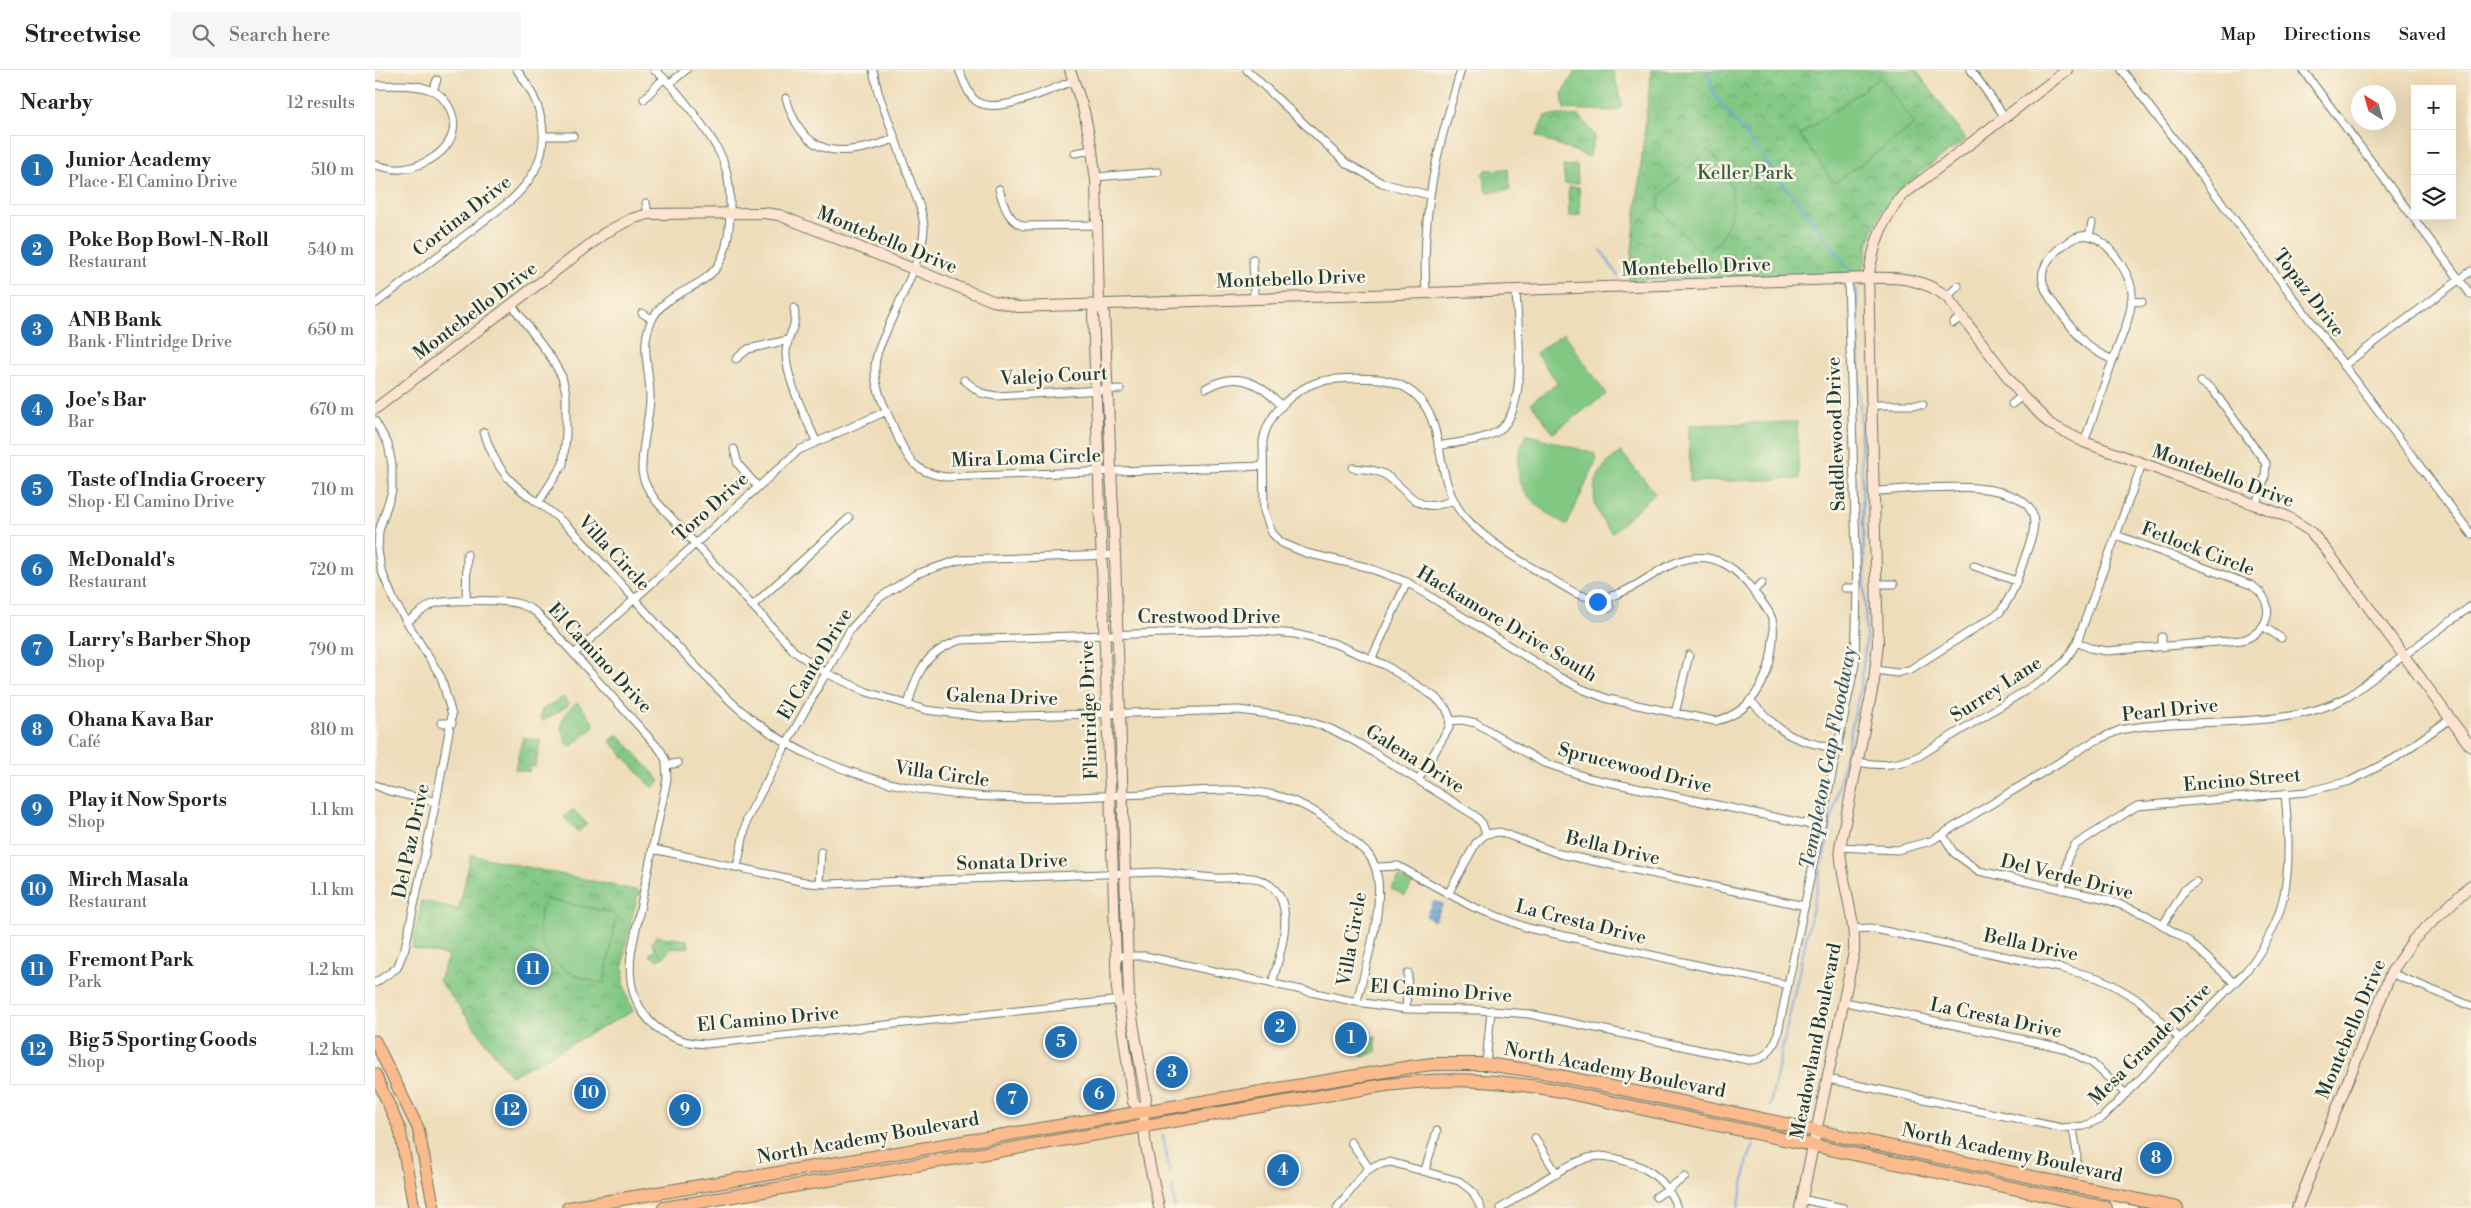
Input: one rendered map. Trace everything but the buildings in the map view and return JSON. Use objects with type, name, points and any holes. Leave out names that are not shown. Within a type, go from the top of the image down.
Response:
[{"type":"highway","name":"North Academy Boulevard","points":[[568,1208],[1432,1064],[1486,1064],[1542,1072],[2177,1208]]},
{"type":"highway","name":"North Academy Boulevard","points":[[664,1208],[1403,1082],[1432,1079],[1485,1080],[1550,1089],[2106,1208]]},
{"type":"main road","points":[[375,1041],[418,1128],[434,1208]]},
{"type":"main road","points":[[375,1074],[378,1087],[394,1114],[403,1142],[414,1208]]},
{"type":"street","name":"Cortina Drive","points":[[376,300],[521,191],[536,169],[543,136],[543,120],[536,99],[517,70]]},
{"type":"street","name":"Galena Drive","points":[[654,70],[666,81],[721,156],[728,183],[729,213],[725,250],[715,269],[700,282],[666,301],[652,319],[645,340],[650,398],[642,472],[651,495],[795,652],[826,673],[867,692],[908,706],[983,717],[1239,710],[1299,718],[1343,734],[1418,780],[1474,816],[1482,824],[1487,834]]},
{"type":"street","points":[[645,99],[666,81],[686,70]]},
{"type":"street","name":"Mira Loma Circle","points":[[873,70],[878,92],[924,224],[923,239],[876,359],[876,380],[887,411],[909,460],[921,470],[947,478],[1263,466]]},
{"type":"street","points":[[959,70],[971,96],[981,104],[988,106],[1003,106],[1073,81]]},
{"type":"street","name":"Flintridge Drive","points":[[1070,70],[1084,111],[1095,177],[1099,304],[1104,312],[1112,472],[1129,999],[1146,1099],[1143,1112],[1144,1126],[1159,1208]]},
{"type":"street","points":[[1247,70],[1345,163],[1382,183],[1429,195]]},
{"type":"street","points":[[1426,293],[1425,250],[1429,195],[1439,142],[1461,70]]},
{"type":"street","points":[[1971,70],[2005,117]]},
{"type":"street","name":"Meadowland Boulevard","points":[[1801,1204],[1854,952],[1855,929],[1841,867],[1840,847],[1876,670],[1878,584],[1868,278],[1874,243],[1895,204],[1915,184],[2067,70]]},
{"type":"street","name":"Topaz Drive","points":[[2122,70],[2471,534]]},
{"type":"street","points":[[2303,70],[2471,295]]},
{"type":"street","points":[[433,90],[437,80]]},
{"type":"street","points":[[375,85],[422,87],[433,90],[443,98],[453,115],[454,130],[448,145],[442,152],[417,166],[391,169],[375,165]]},
{"type":"street","points":[[786,98],[794,121],[799,129],[813,141],[829,149],[855,152],[895,139]]},
{"type":"street","points":[[543,136],[573,136]]},
{"type":"street","points":[[1075,153],[1092,150]]},
{"type":"street","points":[[1095,177],[1158,172]]},
{"type":"street","points":[[999,189],[1006,212],[1023,226],[1097,225]]},
{"type":"street","points":[[646,202],[648,214]]},
{"type":"street","name":"Montebello Drive","points":[[375,409],[605,234],[631,218],[648,214],[729,213],[779,215],[1009,306],[1868,278],[1891,278],[1921,282],[1947,297],[2022,396],[2050,424],[2084,442],[2256,504],[2295,521],[2316,537],[2470,745]]},
{"type":"street","points":[[2089,235],[2092,223]]},
{"type":"street","points":[[2084,442],[2128,320],[2131,286],[2122,266],[2102,241],[2089,235],[2076,237],[2052,254],[2043,267],[2042,282],[2048,296],[2083,342],[2094,351],[2113,360]]},
{"type":"street","points":[[1253,259],[1255,297]]},
{"type":"street","points":[[2343,366],[2471,271]]},
{"type":"street","name":"Saddlewood Drive","points":[[1764,1056],[1777,1037],[1855,664],[1857,588],[1848,279]]},
{"type":"street","points":[[1947,297],[1958,286]]},
{"type":"street","points":[[1438,446],[1490,434],[1505,424],[1510,416],[1516,398],[1519,375],[1516,290]]},
{"type":"street","points":[[2131,301],[2142,302]]},
{"type":"street","name":"Flintridge Drive","points":[[1099,304],[1093,312],[1118,1001],[1133,1102],[1143,1112]]},
{"type":"street","points":[[511,305],[558,369],[566,393],[566,436],[563,464],[538,503]]},
{"type":"street","points":[[794,308],[796,320],[788,340],[786,354],[794,388],[816,441]]},
{"type":"street","points":[[642,313],[652,319]]},
{"type":"street","points":[[1953,323],[1963,316]]},
{"type":"street","points":[[736,359],[748,349],[788,340]]},
{"type":"street","points":[[1271,545],[1276,539],[1264,511],[1264,434],[1276,412],[1302,390],[1320,382],[1380,379],[1408,388],[1418,396],[1430,413],[1453,500],[1476,529],[1575,593],[1591,598],[1607,597],[1610,608]]},
{"type":"street","name":"Valejo Court","points":[[964,380],[981,393],[996,396],[1097,392],[1120,389]]},
{"type":"street","points":[[1408,388],[1412,380]]},
{"type":"street","points":[[1207,388],[1216,382],[1248,381],[1263,387],[1282,406]]},
{"type":"street","points":[[2201,382],[2212,389],[2264,459],[2265,477],[2256,504]]},
{"type":"street","points":[[2012,404],[2022,396]]},
{"type":"street","points":[[1872,405],[1923,405]]},
{"type":"street","name":"Toro Drive","points":[[575,653],[799,450],[887,411]]},
{"type":"street","name":"Del Paz Drive","points":[[375,421],[388,444],[393,473],[392,491],[379,531],[379,560],[387,588],[445,687],[452,723],[400,962],[392,973],[375,983]]},
{"type":"street","name":"Villa Circle","points":[[484,432],[493,457],[503,475],[517,489],[565,523],[735,707],[763,729],[787,743],[842,769],[880,782],[948,795],[1004,798],[1241,791],[1286,798],[1314,810],[1336,824],[1368,854],[1377,867],[1377,909],[1357,1002]]},
{"type":"street","points":[[734,449],[738,464],[758,487]]},
{"type":"street","name":"Surrey Lane","points":[[1857,762],[1884,766],[1897,765],[1919,756],[2047,678],[2066,660],[2077,642],[2142,464]]},
{"type":"street","points":[[1353,468],[1382,473],[1408,497],[1422,504],[1437,506],[1453,500]]},
{"type":"street","points":[[1875,491],[1977,488],[2005,492],[2021,499],[2031,511],[2034,525],[2021,569],[2009,600],[1994,618],[1904,672],[1876,670]]},
{"type":"street","points":[[752,606],[849,518]]},
{"type":"street","name":"Fetlock Circle","points":[[2116,535],[2251,585],[2265,600],[2267,614],[2264,627]]},
{"type":"street","name":"Hackamore Drive South","points":[[1276,539],[1295,550],[1366,568],[1407,582],[1570,683],[1608,699],[1715,721],[1731,716],[1750,700],[1759,690],[1768,674],[1774,637],[1770,613],[1739,573],[1726,564],[1711,559],[1691,557],[1678,560],[1630,589],[1607,597]]},
{"type":"street","points":[[466,601],[467,554]]},
{"type":"street","name":"El Canto Drive","points":[[737,867],[747,819],[850,630],[869,607],[891,589],[916,574],[944,563],[972,558],[1115,555]]},
{"type":"street","points":[[1974,566],[2016,581]]},
{"type":"street","points":[[1372,658],[1407,582]]},
{"type":"street","points":[[1753,591],[1762,583]]},
{"type":"street","points":[[1878,584],[1894,584]]},
{"type":"street","points":[[1845,588],[1857,588]]},
{"type":"street","name":"El Camino Drive","points":[[407,622],[435,604],[466,601],[515,603],[527,606],[537,612],[575,653],[661,751],[666,765],[667,779],[632,948],[629,978],[634,998],[644,1014],[661,1031],[678,1039],[705,1044],[1129,999]]},
{"type":"street","name":"Pearl Drive","points":[[1840,847],[1897,850],[1919,845],[1943,835],[2094,741],[2112,733],[2128,729],[2296,716],[2316,711],[2349,696],[2470,611]]},
{"type":"street","points":[[2077,642],[2091,648],[2106,651],[2162,647],[2242,640],[2256,635],[2264,627],[2281,638]]},
{"type":"street","name":"Crestwood Drive","points":[[908,706],[917,675],[923,664],[931,656],[950,644],[972,638],[1223,630],[1274,631],[1333,643],[1372,658],[1441,701],[1449,714],[1450,721]]},
{"type":"street","points":[[2162,637],[2162,647]]},
{"type":"street","points":[[1675,714],[1689,655]]},
{"type":"street","points":[[1750,700],[1771,722],[1790,737],[1838,749]]},
{"type":"street","name":"Encino Street","points":[[2062,890],[2069,855],[2075,845],[2137,806],[2285,794],[2321,789],[2366,774],[2395,758],[2450,719]]},
{"type":"street","name":"Sprucewood Drive","points":[[1450,721],[1462,720],[1475,723],[1542,762],[1589,778],[1821,827]]},
{"type":"street","points":[[1418,780],[1445,738],[1450,721]]},
{"type":"street","points":[[441,723],[452,723]]},
{"type":"street","points":[[666,765],[678,763]]},
{"type":"street","points":[[375,785],[389,791],[436,802]]},
{"type":"street","name":"Mesa Grande Drive","points":[[1828,1079],[2062,1128],[2073,1128],[2101,1118],[2234,984],[2263,948],[2282,906],[2290,856],[2285,794]]},
{"type":"street","name":"Bella Drive","points":[[1487,834],[1505,833],[1560,854],[1805,906]]},
{"type":"street","points":[[1448,894],[1475,843],[1487,834]]},
{"type":"street","name":"Del Verde Drive","points":[[1943,835],[1954,853],[1979,871],[2118,903],[2163,924],[2190,942],[2234,984]]},
{"type":"street","name":"Sonata Drive","points":[[653,849],[819,884],[1172,872],[1212,878],[1245,877],[1264,882],[1279,896],[1286,915],[1285,932],[1273,984]]},
{"type":"street","points":[[819,884],[821,852]]},
{"type":"street","name":"La Cresta Drive","points":[[1377,867],[1398,866],[1448,894],[1501,918],[1556,935],[1788,985]]},
{"type":"street","points":[[2163,924],[2185,889],[2196,882]]},
{"type":"street","name":"Montebello Drive","points":[[2297,1208],[2391,973],[2413,940],[2471,885]]},
{"type":"street","name":"Bella Drive","points":[[1855,929],[1871,928],[2099,978],[2140,1001],[2180,1039]]},
{"type":"street","name":"El Camino Drive","points":[[1116,956],[1145,956],[1357,1002],[1406,1009],[1491,1010],[1549,1017],[1739,1058],[1752,1060],[1764,1056]]},
{"type":"street","points":[[1406,1009],[1408,973]]},
{"type":"street","points":[[2391,973],[2471,1006]]},
{"type":"street","name":"La Cresta Drive","points":[[1845,1002],[2063,1048],[2082,1056],[2092,1063],[2126,1094]]},
{"type":"street","points":[[1486,1064],[1491,1010]]},
{"type":"street","points":[[1124,1043],[1136,1041]]},
{"type":"street","points":[[2073,1128],[2077,1152],[2076,1173]]},
{"type":"street","points":[[1425,1170],[1437,1131]]},
{"type":"street","points":[[1535,1138],[1557,1174]]},
{"type":"street","points":[[1351,1142],[1369,1168]]},
{"type":"street","points":[[1501,1208],[1585,1159],[1611,1157],[1646,1169],[1657,1176],[1668,1189],[1677,1208]]},
{"type":"street","points":[[1337,1208],[1369,1168],[1390,1162],[1425,1170],[1464,1183],[1472,1191],[1481,1208]]},
{"type":"street","points":[[1656,1197],[1685,1177]]},
{"type":"street","points":[[1801,1204],[1843,1208]]},
{"type":"green space","points":[[1576,70],[1613,70],[1622,106],[1617,111],[1564,109],[1562,94]]},
{"type":"green space","name":"Keller Park","points":[[1651,70],[1916,70],[1966,139],[1927,167],[1892,199],[1872,231],[1865,262],[1860,273],[1629,280]]},
{"type":"green space","points":[[1881,77],[1915,125],[1834,183],[1800,135]]},
{"type":"green space","points":[[1545,116],[1580,116],[1595,136],[1589,157],[1536,136]]},
{"type":"green space","points":[[1708,150],[1720,163],[1727,177],[1732,191],[1733,204],[1730,218],[1724,231],[1716,244],[1704,257],[1659,207],[1660,196]]},
{"type":"green space","points":[[1577,165],[1578,183],[1565,184],[1563,166]]},
{"type":"green space","points":[[1508,169],[1510,190],[1489,192],[1485,189],[1485,179],[1482,174],[1486,170]]},
{"type":"green space","points":[[1568,187],[1579,187],[1580,215],[1569,216]]},
{"type":"green space","points":[[1564,333],[1606,394],[1553,433],[1531,403],[1558,383],[1536,353]]},
{"type":"green space","points":[[1797,422],[1799,479],[1690,482],[1689,425]]},
{"type":"green space","points":[[1526,434],[1595,454],[1597,459],[1567,525],[1540,508],[1524,489],[1519,478],[1520,451]]},
{"type":"green space","points":[[1621,452],[1655,493],[1612,533],[1598,511],[1594,490],[1602,470],[1610,460]]},
{"type":"green space","points":[[563,697],[569,705],[543,721],[540,717],[542,710]]},
{"type":"green space","points":[[577,702],[594,723],[593,728],[570,747],[563,735],[562,723],[571,707]]},
{"type":"green space","points":[[618,734],[660,781],[652,788],[610,741]]},
{"type":"green space","points":[[523,737],[541,741],[535,767],[530,766],[529,772],[515,769]]},
{"type":"green space","points":[[573,809],[587,824],[578,832],[564,817]]},
{"type":"green space","points":[[471,855],[639,891],[627,936],[623,966],[627,996],[633,1011],[511,1076],[439,980],[448,956],[412,948],[422,901],[459,909]]},
{"type":"green space","points":[[1399,877],[1412,884],[1405,896],[1391,888]]},
{"type":"green space","points":[[544,899],[611,912],[616,918],[604,983],[572,974],[550,957],[543,945],[540,932],[540,916]]},
{"type":"green space","points":[[656,936],[687,940],[689,947],[669,949],[665,956],[657,960],[649,955],[655,949],[652,943]]},
{"type":"green space","points":[[1376,1036],[1376,1052],[1366,1056],[1360,1055],[1361,1045],[1364,1044],[1366,1037]]},
{"type":"water","points":[[1434,901],[1443,904],[1434,921],[1426,916]]},
{"type":"waterway","name":"Templeton Gap Floodway","points":[[1708,70],[1713,93],[1851,271]]},
{"type":"waterway","points":[[1601,250],[1618,276]]},
{"type":"waterway","name":"Templeton Gap Floodway","points":[[1770,1106],[1861,684],[1866,639],[1857,289]]},
{"type":"waterway","points":[[1163,1136],[1170,1174]]},
{"type":"waterway","name":"Templeton Gap Floodway","points":[[1738,1208],[1748,1159],[1754,1145]]},
{"type":"waterway","points":[[1172,1185],[1175,1208]]},
{"type":"place","name":"Fremont Park","points":[[533,969]]},
{"type":"place","name":"Poke Bop Bowl-N-Roll","points":[[1280,1027]]},
{"type":"place","name":"Junior Academy","points":[[1351,1038]]},
{"type":"place","name":"Taste of India Grocery","points":[[1061,1042]]},
{"type":"place","name":"ANB Bank","points":[[1172,1072]]},
{"type":"place","name":"Mirch Masala","points":[[590,1093]]},
{"type":"place","name":"McDonald's","points":[[1099,1094]]},
{"type":"place","name":"Larry's Barber Shop","points":[[1012,1099]]},
{"type":"place","name":"Big 5 Sporting Goods","points":[[511,1110]]},
{"type":"place","name":"Play it Now Sports","points":[[685,1110]]},
{"type":"place","name":"Ohana Kava Bar","points":[[2156,1158]]},
{"type":"place","name":"Joe's Bar","points":[[1283,1170]]}]
